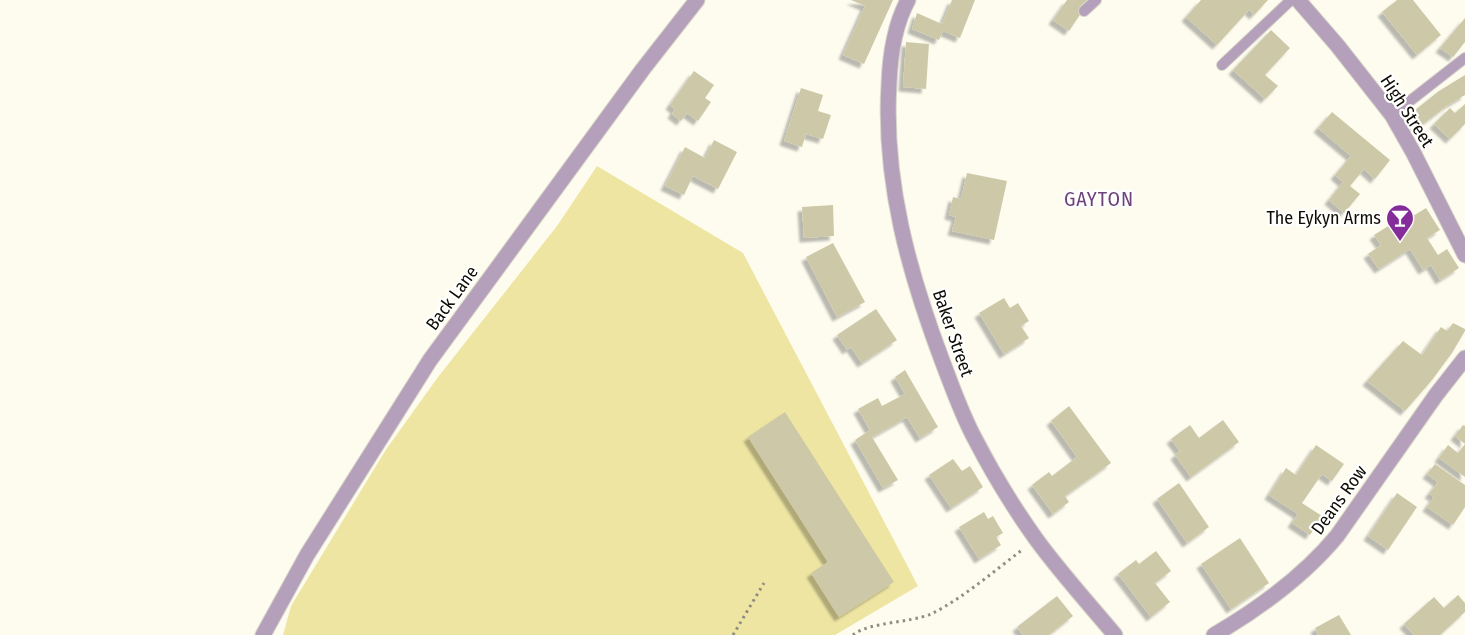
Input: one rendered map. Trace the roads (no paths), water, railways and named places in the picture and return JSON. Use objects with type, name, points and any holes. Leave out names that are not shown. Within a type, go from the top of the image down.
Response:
[{"type":"street","name":"Back Lane","points":[[263,635],[307,555],[430,360],[643,69],[698,0]]},
{"type":"street","name":"Baker Street","points":[[908,0],[897,27],[892,51],[887,115],[891,173],[909,260],[930,330],[958,402],[989,465],[1036,539],[1115,635]]},
{"type":"street","name":"High Street","points":[[1298,0],[1338,45],[1392,115],[1465,254]]},
{"type":"street","name":"Deans Row","points":[[1214,635],[1260,606],[1306,570],[1323,554],[1338,536],[1436,395],[1465,358]]},
{"type":"lane","points":[[1084,12],[1096,0]]},
{"type":"lane","points":[[1222,65],[1291,0]]},
{"type":"lane","points":[[1392,115],[1465,58]]},
{"type":"place","name":"The Eykyn Arms","points":[[1400,242]]},
{"type":"district","name":"GAYTON","points":[[1099,199]]}]
